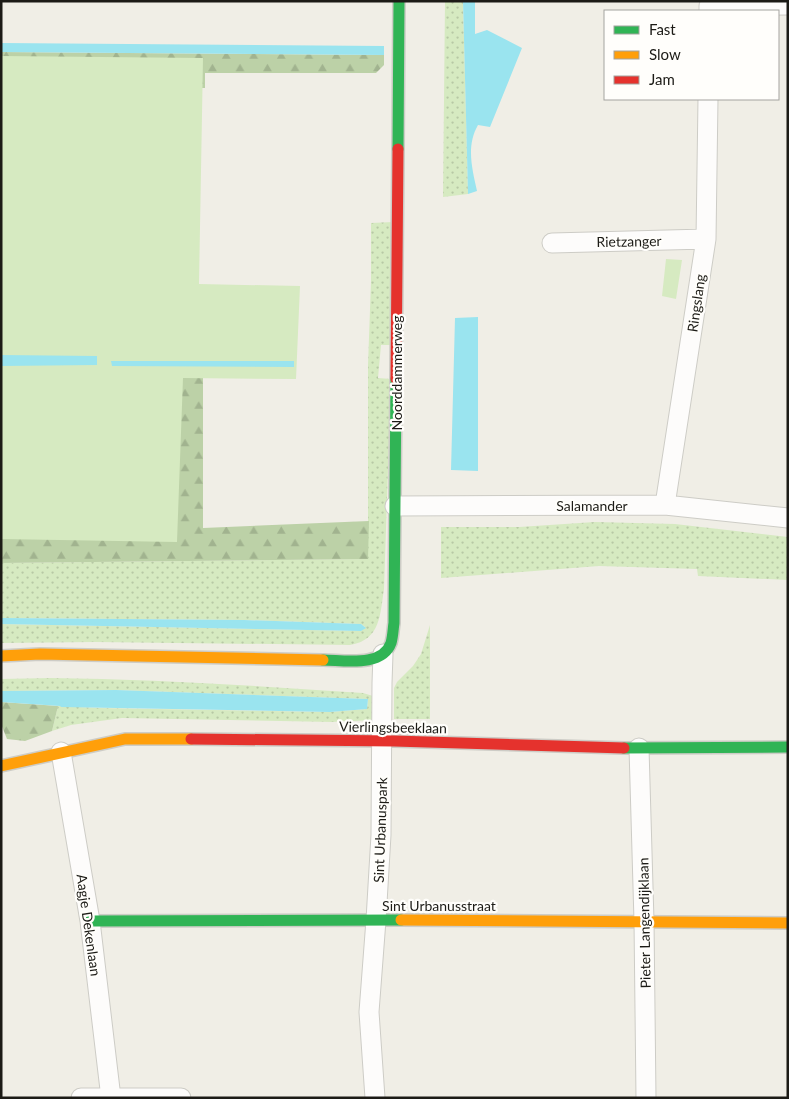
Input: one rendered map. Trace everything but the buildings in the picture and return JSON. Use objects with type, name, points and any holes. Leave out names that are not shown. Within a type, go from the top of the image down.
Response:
[{"type":"street","name":"Noorddammerweg","points":[[381,741],[376,658],[392,642],[394,623],[398,1]]},
{"type":"street","points":[[709,10],[709,6],[788,5]]},
{"type":"street","name":"Ringslang","points":[[665,505],[706,239],[708,100]]},
{"type":"street","name":"Rietzanger","points":[[552,243],[706,239]]},
{"type":"street","name":"Salamander","points":[[395,506],[665,505],[788,518]]},
{"type":"street","points":[[1,656],[49,654],[376,658]]},
{"type":"street","name":"Vierlingsbeeklaan","points":[[1,766],[125,739],[381,741],[639,748],[788,747]]},
{"type":"street","name":"Sint Urbanuspark","points":[[374,1098],[369,1012],[381,835],[381,741]]},
{"type":"street","name":"Pieter Langendijklaan","points":[[639,748],[644,921],[646,1098]]},
{"type":"street","name":"Aagje Dekenlaan","points":[[60,752],[90,921],[111,1097]]},
{"type":"street","name":"Sint Urbanusstraat","points":[[90,921],[376,920],[788,923]]},
{"type":"street","points":[[81,1098],[181,1098]]},
{"type":"green space","points":[[445,1],[463,1],[468,194],[443,197]]},
{"type":"green space","points":[[1,52],[384,55],[384,65],[376,73],[205,73],[205,88],[1,87]]},
{"type":"green space","points":[[1,56],[203,58],[199,284],[300,286],[296,379],[183,378],[177,542],[1,539]]},
{"type":"green space","points":[[393,222],[392,345],[381,345],[378,378],[391,379],[384,589],[380,616],[373,632],[368,638],[350,645],[95,642],[1,643],[1,624],[361,631],[365,627],[361,624],[245,620],[1,618],[1,563],[368,559],[368,365],[371,223]]},
{"type":"green space","points":[[666,259],[682,260],[676,299],[662,296]]},
{"type":"green space","points":[[175,366],[203,376],[203,528],[369,521],[368,559],[1,563],[1,537]]},
{"type":"green space","points":[[595,522],[675,524],[788,537],[788,580],[698,576],[697,569],[599,566],[441,578],[441,527],[519,527]]},
{"type":"green space","points":[[430,625],[430,719],[394,719],[394,688],[421,654]]},
{"type":"green space","points":[[51,678],[168,681],[363,693],[373,696],[374,719],[333,722],[122,718],[71,725],[52,731],[58,706],[330,712],[367,709],[368,699],[116,690],[1,691],[1,679]]},
{"type":"green space","points":[[1,702],[58,706],[52,731],[25,741],[7,739],[1,724]]},
{"type":"water","points":[[463,1],[475,1],[475,34],[487,30],[522,48],[490,127],[478,125],[474,133],[471,157],[477,191],[468,194]]},
{"type":"water","points":[[1,43],[384,46],[384,55],[1,52]]},
{"type":"water","points":[[478,317],[478,471],[451,470],[455,318]]},
{"type":"water","points":[[1,355],[97,356],[97,365],[1,366]]},
{"type":"water","points":[[111,361],[294,361],[294,367],[112,366]]},
{"type":"water","points":[[1,618],[244,620],[361,624],[366,628],[361,631],[1,624]]},
{"type":"water","points":[[116,690],[368,699],[367,709],[330,712],[61,707],[1,702],[1,691]]},
{"type":"traffic: fast","points":[[398,149],[399,1]]},
{"type":"traffic: fast","points":[[323,660],[361,661],[371,659],[386,651],[391,643],[394,623],[396,379]]},
{"type":"traffic: fast","points":[[624,748],[788,747]]},
{"type":"traffic: fast","points":[[90,921],[401,920]]},
{"type":"traffic: slow","points":[[1,656],[40,654],[323,660]]},
{"type":"traffic: slow","points":[[1,766],[125,739],[191,739]]},
{"type":"traffic: slow","points":[[401,920],[788,923]]},
{"type":"traffic: jam","points":[[396,379],[398,149]]},
{"type":"traffic: jam","points":[[191,739],[394,741],[624,748]]}]
